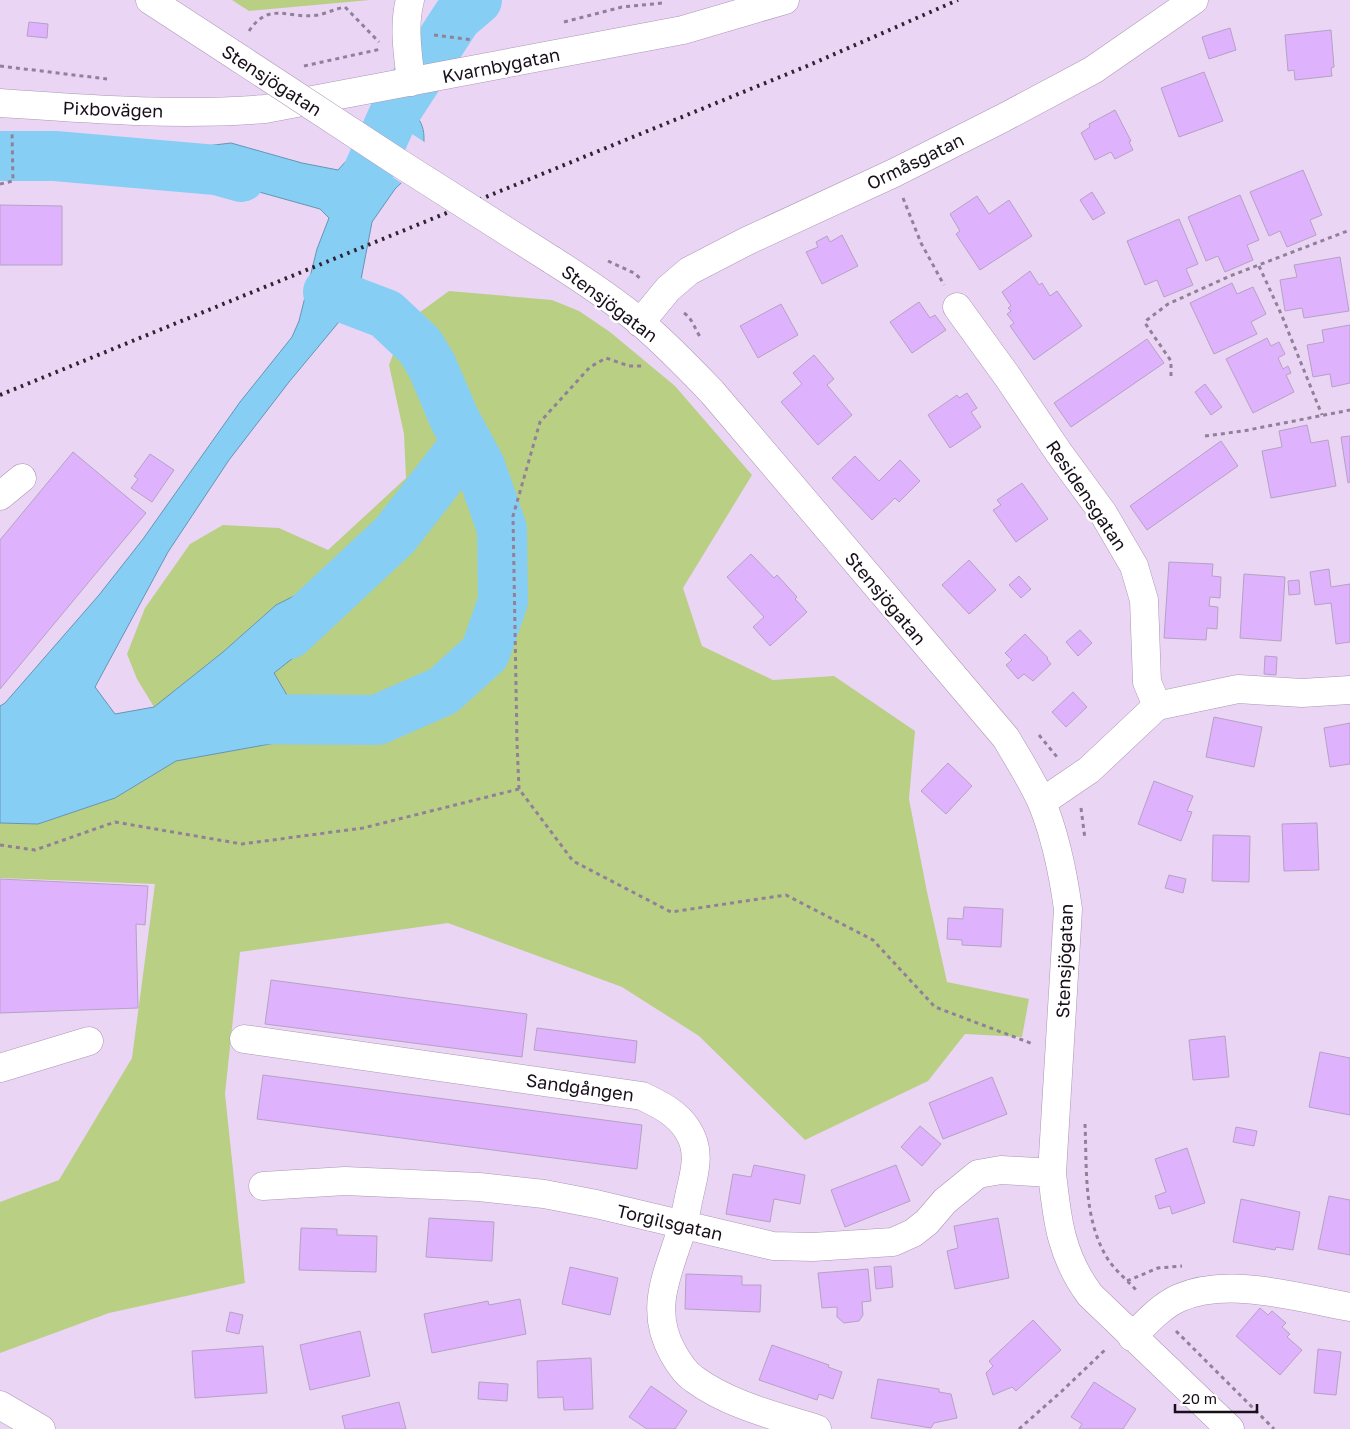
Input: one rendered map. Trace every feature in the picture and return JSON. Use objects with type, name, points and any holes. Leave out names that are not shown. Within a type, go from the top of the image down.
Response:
[{"type":"street","name":"Stensjögatan","points":[[150,0],[396,161],[552,260],[596,289],[640,322],[680,358],[712,392],[1006,738],[1042,802],[1060,862],[1068,908],[1052,1174],[1055,1207],[1062,1240],[1077,1278],[1122,1344],[1230,1429]]},
{"type":"street","points":[[402,84],[408,41],[407,13],[410,0]]},
{"type":"street","name":"Kvarnbygatan","points":[[227,112],[265,109],[683,30],[770,3],[801,0]]},
{"type":"street","name":"Ormåsgatan","points":[[640,322],[676,280],[689,271],[747,241],[1003,118],[1093,70],[1194,0]]},
{"type":"street","name":"Pixbovägen","points":[[0,103],[130,111],[227,112]]},
{"type":"street","name":"Residensgatan","points":[[957,307],[1103,513],[1134,566],[1144,600],[1147,682],[1157,706]]},
{"type":"street","points":[[0,496],[22,478]]},
{"type":"street","points":[[1042,802],[1089,770],[1157,706],[1238,688],[1302,693],[1350,690]]},
{"type":"street","name":"Sandgången","points":[[244,1039],[642,1096],[662,1106],[678,1118],[688,1129],[694,1144],[697,1163],[683,1225],[662,1292],[660,1317],[665,1339],[678,1362],[692,1378],[714,1392],[817,1429]]},
{"type":"street","points":[[0,1068],[89,1040]]},
{"type":"street","name":"Torgilsgatan","points":[[263,1186],[345,1181],[479,1187],[544,1194],[596,1204],[773,1246],[813,1248],[893,1242],[913,1233],[927,1222],[945,1201],[978,1174],[1001,1170],[1052,1174]]},
{"type":"street","points":[[1122,1344],[1158,1313],[1180,1298],[1207,1290],[1239,1288],[1350,1308]]},
{"type":"street","points":[[0,1405],[41,1429]]},
{"type":"path","points":[[555,24],[622,7],[669,3]]},
{"type":"path","points":[[248,34],[257,21],[268,14],[318,15],[344,7],[408,41],[480,40]]},
{"type":"path","points":[[0,184],[12,181],[12,130]]},
{"type":"path","points":[[905,204],[921,243],[957,307]]},
{"type":"path","points":[[1171,376],[1171,361],[1145,323],[1147,320],[1168,304],[1230,276],[1350,230]]},
{"type":"path","points":[[601,259],[634,273],[691,318],[702,339]]},
{"type":"path","points":[[1258,266],[1282,316],[1322,415]]},
{"type":"path","points":[[653,366],[629,366],[606,358],[590,367],[540,422],[513,516],[517,743],[520,790],[573,861],[672,912],[786,895],[873,940],[935,1008],[1040,1047]]},
{"type":"path","points":[[1205,436],[1243,431],[1350,410]]},
{"type":"path","points":[[1037,733],[1056,756],[1072,782],[1081,804],[1086,846]]},
{"type":"path","points":[[0,846],[35,850],[115,822],[242,844],[363,828],[520,790]]},
{"type":"path","points":[[1085,1122],[1090,1211],[1096,1238],[1110,1262],[1274,1429]]},
{"type":"path","points":[[1102,1341],[1122,1344]]},
{"type":"path","points":[[1019,1429],[1102,1352]]},
{"type":"green space","points":[[232,0],[370,0],[249,11]]},
{"type":"green space","points":[[449,291],[552,300],[579,311],[610,332],[675,386],[752,475],[683,588],[702,646],[773,680],[834,676],[915,731],[909,799],[947,982],[1029,999],[1022,1037],[965,1034],[928,1081],[805,1140],[699,1036],[622,987],[448,923],[240,952],[225,1094],[245,1283],[109,1313],[0,1353],[0,1202],[59,1180],[132,1058],[155,884],[0,878],[0,823],[38,824],[115,798],[176,761],[281,742],[304,724],[274,673],[322,635],[345,599],[332,577],[276,605],[223,652],[154,707],[137,679],[127,654],[145,608],[190,544],[223,525],[279,528],[328,550],[406,478],[404,434],[389,365],[405,323]]},
{"type":"water","points":[[408,108],[419,120],[424,132],[422,163],[395,189],[372,222],[359,290],[338,323],[289,382],[229,460],[168,552],[95,687],[115,714],[154,707],[223,652],[276,605],[332,577],[346,599],[322,635],[274,673],[304,724],[281,742],[176,761],[115,798],[38,824],[0,823],[0,706],[5,703],[99,595],[143,539],[240,402],[292,337],[299,321],[317,249],[329,218],[320,209],[252,190],[183,184],[164,151],[231,143],[302,163],[338,170],[391,112]]},
{"type":"pier","points":[[384,116],[426,143],[424,164],[403,184],[352,151]]},
{"type":"building","points":[[29,22],[48,24],[47,38],[27,36]]},
{"type":"building","points":[[1230,28],[1236,50],[1209,59],[1202,37]]},
{"type":"building","points":[[1331,30],[1334,67],[1331,68],[1332,76],[1295,80],[1294,70],[1288,71],[1285,35]]},
{"type":"building","points":[[1204,72],[1223,121],[1179,137],[1161,88]]},
{"type":"building","points":[[1115,110],[1131,141],[1129,142],[1133,150],[1115,159],[1111,152],[1095,160],[1081,133],[1090,127],[1089,124]]},
{"type":"building","points":[[1303,170],[1322,215],[1310,220],[1316,235],[1287,247],[1280,231],[1269,236],[1250,192]]},
{"type":"building","points":[[1092,192],[1105,213],[1093,220],[1080,200]]},
{"type":"building","points":[[1240,195],[1259,240],[1247,245],[1253,260],[1225,272],[1218,256],[1206,261],[1188,217]]},
{"type":"building","points":[[977,196],[989,214],[1009,200],[1032,236],[980,270],[956,234],[960,231],[950,214]]},
{"type":"building","points":[[0,205],[62,206],[62,265],[0,265]]},
{"type":"building","points":[[1179,219],[1198,264],[1186,269],[1193,285],[1164,297],[1157,280],[1145,285],[1127,241]]},
{"type":"building","points":[[842,235],[858,266],[822,284],[806,252],[818,247],[816,242],[827,236],[830,242]]},
{"type":"building","points":[[1340,257],[1349,311],[1304,318],[1302,308],[1285,311],[1280,280],[1297,277],[1294,265]]},
{"type":"building","points":[[1030,271],[1039,285],[1042,283],[1050,296],[1057,291],[1082,326],[1034,360],[1010,326],[1014,323],[1007,314],[1011,311],[1008,308],[1011,306],[1002,292]]},
{"type":"building","points":[[1232,283],[1237,294],[1253,287],[1266,314],[1251,322],[1257,334],[1214,354],[1190,303]]},
{"type":"building","points":[[919,302],[930,318],[935,315],[946,330],[912,353],[890,322]]},
{"type":"building","points":[[781,304],[798,335],[758,358],[740,326]]},
{"type":"building","points":[[1350,325],[1350,383],[1332,387],[1330,374],[1313,377],[1307,345],[1324,342],[1322,330]]},
{"type":"building","points":[[1267,338],[1271,346],[1279,342],[1285,354],[1278,358],[1283,369],[1288,366],[1291,373],[1286,375],[1294,392],[1253,413],[1226,359]]},
{"type":"building","points":[[1147,339],[1164,363],[1071,427],[1054,403]]},
{"type":"building","points":[[814,355],[834,379],[827,385],[852,415],[818,445],[781,402],[802,384],[793,373]]},
{"type":"building","points":[[1205,384],[1222,407],[1211,415],[1195,392]]},
{"type":"building","points":[[967,393],[977,408],[971,412],[981,427],[950,448],[928,415],[957,395],[959,398]]},
{"type":"building","points":[[1307,425],[1311,443],[1328,440],[1336,486],[1271,498],[1262,451],[1282,447],[1279,431]]},
{"type":"building","points":[[1350,436],[1350,482],[1348,483],[1341,437]]},
{"type":"building","points":[[1221,441],[1238,466],[1147,530],[1130,506]]},
{"type":"building","points":[[73,452],[146,513],[0,689],[0,540]]},
{"type":"building","points":[[150,454],[174,470],[152,502],[131,488],[138,479],[134,476]]},
{"type":"building","points":[[855,456],[879,481],[900,460],[920,481],[899,502],[895,498],[872,520],[832,478]]},
{"type":"building","points":[[1022,483],[1048,519],[1016,542],[993,510],[1001,505],[997,500]]},
{"type":"building","points":[[751,554],[774,578],[777,575],[797,597],[795,599],[807,612],[770,646],[753,627],[764,617],[727,577]]},
{"type":"building","points":[[969,560],[996,590],[969,614],[942,585]]},
{"type":"building","points":[[1169,562],[1213,564],[1212,576],[1221,577],[1220,598],[1210,597],[1209,606],[1218,607],[1217,629],[1207,628],[1206,640],[1164,638]]},
{"type":"building","points":[[1329,569],[1331,587],[1350,584],[1350,642],[1336,644],[1331,603],[1315,605],[1310,572]]},
{"type":"building","points":[[1244,574],[1285,577],[1281,641],[1240,638]]},
{"type":"building","points":[[1019,576],[1031,589],[1021,598],[1009,585]]},
{"type":"building","points":[[1299,580],[1300,594],[1289,595],[1288,581]]},
{"type":"building","points":[[1080,630],[1092,643],[1078,656],[1066,642]]},
{"type":"building","points":[[1025,634],[1048,658],[1051,664],[1033,681],[1024,674],[1018,679],[1006,665],[1012,660],[1005,653]]},
{"type":"building","points":[[1265,656],[1277,657],[1276,675],[1264,674]]},
{"type":"building","points":[[1073,692],[1087,707],[1066,727],[1052,712]]},
{"type":"building","points":[[1214,717],[1262,727],[1254,767],[1206,757]]},
{"type":"building","points":[[1350,723],[1350,764],[1330,767],[1324,728]]},
{"type":"building","points":[[948,763],[972,786],[946,814],[921,791]]},
{"type":"building","points":[[1154,781],[1193,796],[1187,811],[1192,812],[1181,841],[1138,824]]},
{"type":"building","points":[[1317,823],[1319,870],[1284,871],[1282,824]]},
{"type":"building","points":[[1213,835],[1250,836],[1249,882],[1212,881]]},
{"type":"building","points":[[1169,875],[1186,879],[1183,893],[1165,888]]},
{"type":"building","points":[[0,879],[148,886],[145,925],[136,924],[138,1008],[0,1013]]},
{"type":"building","points":[[964,907],[1003,909],[1001,947],[962,945],[962,940],[947,939],[948,918],[963,919]]},
{"type":"building","points":[[271,980],[527,1014],[522,1057],[265,1024]]},
{"type":"building","points":[[537,1028],[637,1041],[635,1063],[534,1050]]},
{"type":"building","points":[[1225,1036],[1229,1077],[1193,1080],[1189,1040]]},
{"type":"building","points":[[1320,1052],[1350,1058],[1350,1115],[1309,1107]]},
{"type":"building","points":[[263,1075],[642,1125],[637,1169],[257,1119]]},
{"type":"building","points":[[992,1077],[1007,1114],[943,1139],[929,1103]]},
{"type":"building","points":[[920,1126],[941,1144],[922,1166],[901,1147]]},
{"type":"building","points":[[1236,1127],[1257,1131],[1254,1146],[1233,1142]]},
{"type":"building","points":[[1187,1148],[1205,1203],[1172,1214],[1170,1206],[1159,1209],[1155,1196],[1166,1192],[1155,1159]]},
{"type":"building","points":[[754,1165],[805,1175],[800,1204],[774,1199],[770,1222],[726,1214],[733,1174],[751,1177]]},
{"type":"building","points":[[896,1165],[910,1201],[845,1227],[831,1190]]},
{"type":"building","points":[[1329,1196],[1350,1200],[1350,1255],[1318,1249]]},
{"type":"building","points":[[1241,1199],[1300,1212],[1293,1250],[1276,1247],[1275,1250],[1233,1242]]},
{"type":"building","points":[[429,1218],[494,1222],[492,1261],[426,1257]]},
{"type":"building","points":[[998,1218],[1009,1278],[955,1289],[947,1251],[958,1248],[954,1226]]},
{"type":"building","points":[[301,1228],[337,1229],[337,1235],[377,1236],[376,1272],[299,1270]]},
{"type":"building","points":[[891,1266],[893,1287],[876,1289],[874,1267]]},
{"type":"building","points":[[570,1267],[618,1278],[610,1315],[562,1304]]},
{"type":"building","points":[[868,1269],[871,1301],[862,1302],[863,1315],[859,1321],[844,1323],[837,1317],[837,1307],[822,1308],[818,1273]]},
{"type":"building","points":[[686,1274],[742,1276],[742,1285],[761,1285],[760,1312],[685,1309]]},
{"type":"building","points":[[520,1299],[526,1334],[432,1353],[424,1314],[488,1301],[489,1305]]},
{"type":"building","points":[[1260,1308],[1268,1315],[1272,1311],[1286,1323],[1282,1327],[1290,1334],[1287,1337],[1302,1350],[1280,1375],[1236,1336]]},
{"type":"building","points":[[230,1312],[243,1315],[239,1334],[226,1331]]},
{"type":"building","points":[[1033,1320],[1061,1350],[1016,1391],[1012,1387],[993,1395],[986,1373],[993,1366],[989,1361]]},
{"type":"building","points":[[360,1331],[370,1376],[310,1390],[300,1345]]},
{"type":"building","points":[[772,1345],[829,1365],[828,1367],[842,1372],[833,1399],[819,1394],[817,1400],[759,1380]]},
{"type":"building","points":[[263,1346],[267,1393],[195,1398],[192,1351]]},
{"type":"building","points":[[1318,1349],[1341,1352],[1336,1395],[1314,1393]]},
{"type":"building","points":[[591,1358],[593,1409],[564,1410],[563,1397],[538,1398],[537,1361]]},
{"type":"building","points":[[878,1379],[939,1389],[939,1392],[951,1394],[957,1418],[934,1423],[931,1428],[871,1418]]},
{"type":"building","points":[[479,1382],[508,1384],[507,1401],[478,1399]]},
{"type":"building","points":[[1094,1382],[1136,1409],[1123,1429],[1079,1429],[1082,1424],[1071,1417]]},
{"type":"building","points":[[651,1386],[687,1411],[675,1429],[647,1429],[629,1417]]},
{"type":"building","points":[[399,1402],[406,1429],[345,1429],[342,1416]]},
{"type":"waterway","points":[[367,174],[394,114],[457,17],[477,0]]},
{"type":"waterway","points":[[0,156],[55,156],[216,170],[241,177]]},
{"type":"waterway","points":[[232,719],[377,720],[443,691],[485,653],[503,601],[502,529],[480,466],[454,418],[432,366],[420,346],[386,314],[328,292]]},
{"type":"waterway","points":[[289,634],[395,535],[467,442]]},
{"type":"railway","points":[[0,395],[807,66],[958,0]]}]
